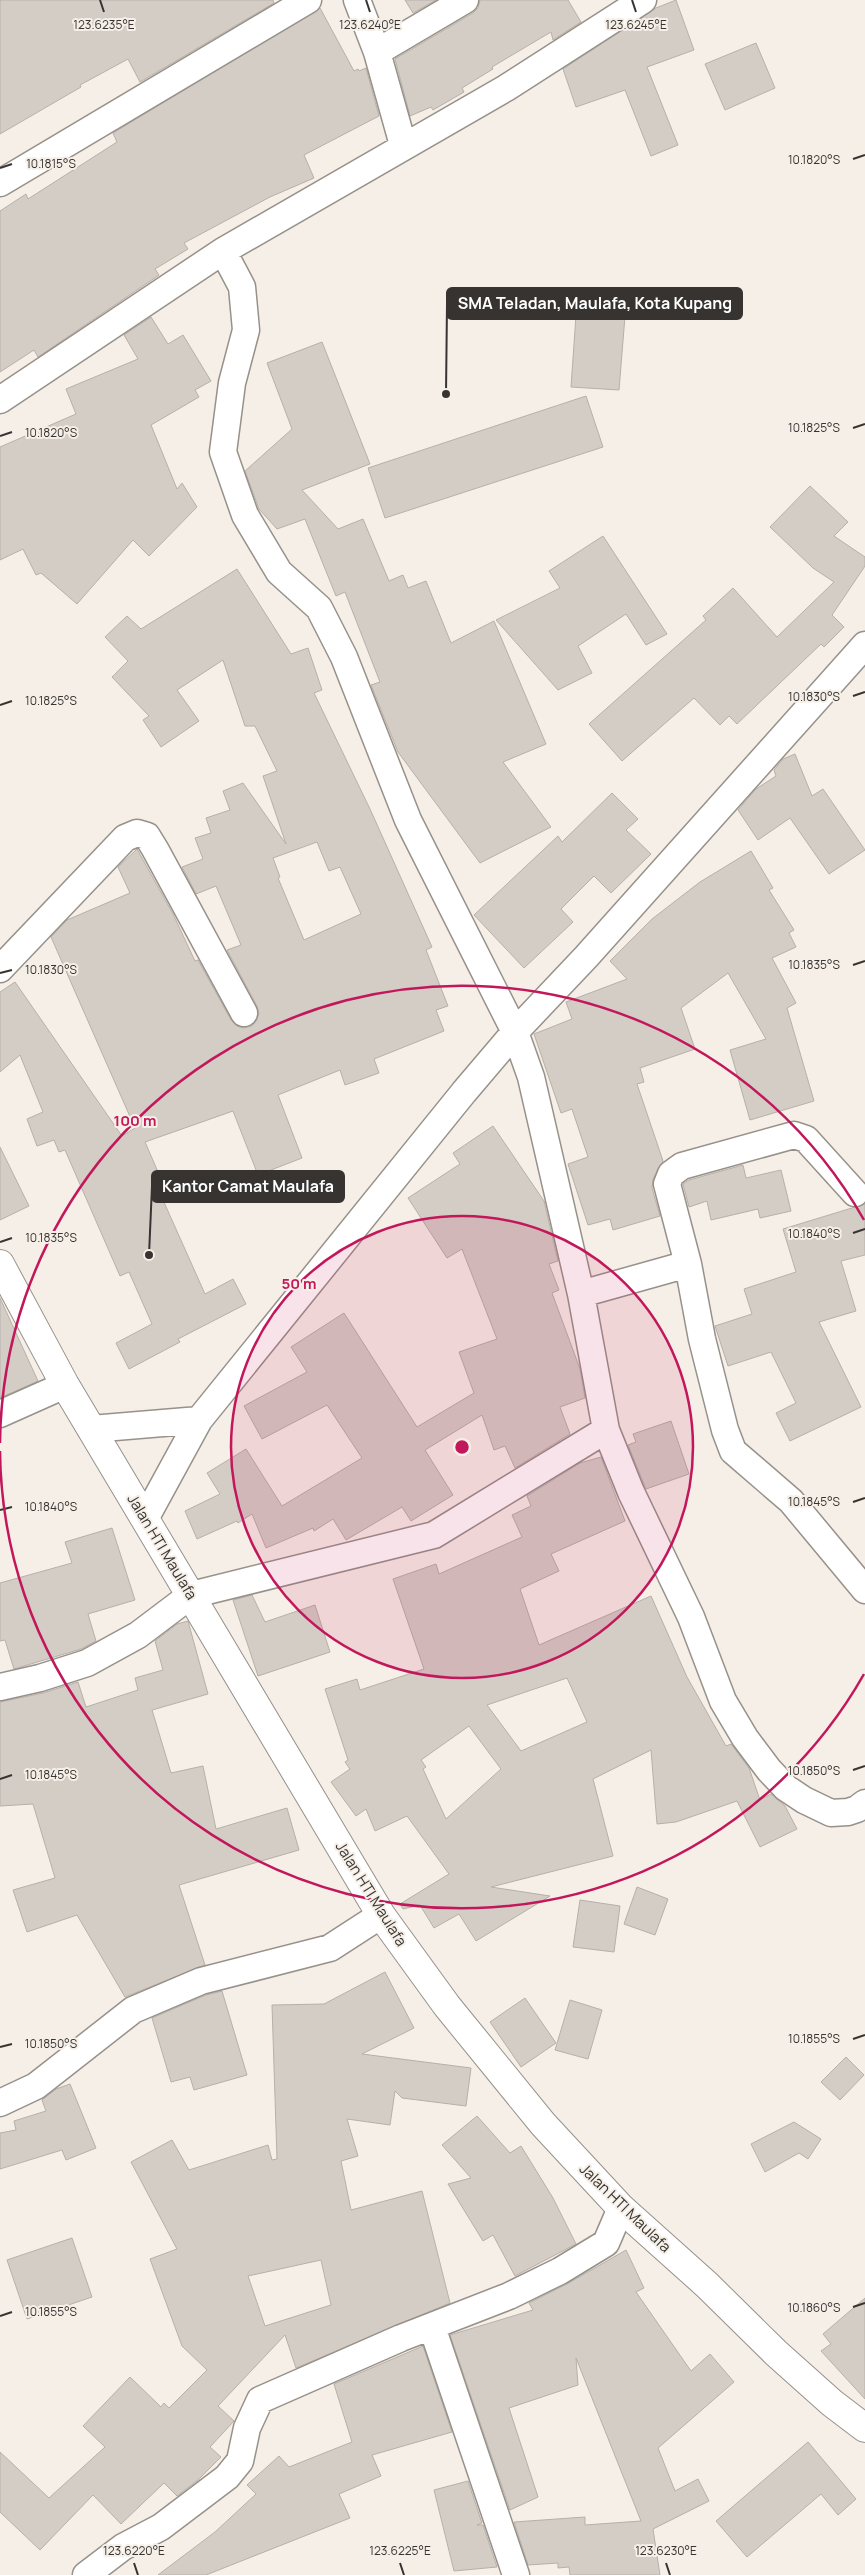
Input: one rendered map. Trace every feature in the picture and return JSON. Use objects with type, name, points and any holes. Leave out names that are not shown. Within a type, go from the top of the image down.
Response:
[{"type":"street","points":[[0,183],[308,0]]},
{"type":"street","points":[[357,0],[377,52],[403,145]]},
{"type":"street","points":[[377,52],[465,0]]},
{"type":"street","points":[[0,400],[223,251],[403,145],[506,88],[643,0]]},
{"type":"street","points":[[223,251],[242,287],[246,330],[232,383],[223,452],[245,515],[279,572],[319,608],[344,657],[408,820],[515,1032],[531,1077],[581,1294],[606,1430],[631,1492],[691,1617],[723,1701],[745,1738],[769,1770],[786,1788],[804,1800],[831,1813],[848,1812],[857,1809],[865,1803]]},
{"type":"street","points":[[145,1519],[199,1420],[515,1032],[586,957],[865,645]]},
{"type":"street","points":[[0,969],[125,838],[137,833],[147,836],[155,849],[244,1013]]},
{"type":"street","points":[[855,1193],[806,1139],[794,1135],[682,1166],[671,1174],[667,1184],[688,1264],[702,1339],[733,1451],[791,1501],[865,1590]]},
{"type":"street","name":"Jalan HTI Maulafa","points":[[0,1264],[91,1429],[381,1915],[447,2006],[517,2093],[621,2208],[707,2285],[783,2360],[832,2403],[865,2428]]},
{"type":"street","points":[[581,1294],[688,1264]]},
{"type":"street","points":[[0,1414],[66,1385]]},
{"type":"street","points":[[91,1429],[199,1420]]},
{"type":"street","points":[[0,1687],[40,1678],[87,1663],[138,1635],[191,1595],[434,1536],[606,1430]]},
{"type":"street","points":[[0,2103],[36,2086],[133,2010],[201,1982],[330,1948],[381,1915]]},
{"type":"street","points":[[86,2575],[123,2547],[161,2528],[226,2476],[240,2461],[247,2428],[260,2400],[509,2296],[560,2271],[606,2243],[621,2208]]},
{"type":"street","points":[[432,2327],[516,2575]]},
{"type":"building","points":[[0,0],[273,0],[274,3],[140,82],[128,59],[80,85],[81,87],[0,134]]},
{"type":"building","points":[[405,0],[436,0],[413,13]]},
{"type":"building","points":[[480,0],[568,0],[581,22],[553,40],[551,32],[492,67],[493,69],[462,88],[464,92],[433,110],[431,107],[410,116],[395,59],[473,13],[478,8]]},
{"type":"building","points":[[676,0],[694,50],[647,67],[678,145],[651,156],[625,90],[576,107],[563,69],[656,8]]},
{"type":"building","points":[[320,8],[354,71],[366,68],[379,116],[304,155],[314,178],[270,197],[184,243],[188,249],[155,269],[159,275],[38,357],[34,350],[0,372],[0,211],[26,194],[28,199],[117,142],[113,133]]},
{"type":"building","points":[[756,43],[775,88],[725,110],[705,64]]},
{"type":"building","points":[[577,301],[626,304],[619,390],[571,387]]},
{"type":"building","points":[[151,317],[168,344],[183,335],[211,381],[195,390],[199,397],[151,425],[177,489],[182,483],[197,507],[149,556],[133,540],[77,604],[41,573],[36,575],[23,549],[0,560],[0,447],[76,414],[66,389],[138,359],[124,335]]},
{"type":"building","points":[[322,342],[370,464],[302,490],[338,529],[363,519],[389,581],[403,575],[408,588],[426,581],[451,643],[494,621],[546,744],[503,762],[551,827],[480,863],[398,752],[371,685],[380,682],[345,592],[336,596],[305,519],[277,529],[259,509],[245,471],[292,429],[267,363]]},
{"type":"building","points":[[586,396],[603,447],[385,518],[368,468]]},
{"type":"building","points":[[810,486],[848,522],[834,536],[865,557],[865,566],[832,615],[844,627],[824,647],[821,644],[737,724],[729,716],[720,725],[694,698],[622,761],[589,724],[706,620],[703,616],[733,588],[777,637],[834,582],[813,568],[770,527]]},
{"type":"building","points":[[603,536],[667,634],[646,645],[626,614],[578,646],[592,673],[558,690],[496,620],[560,588],[549,571]]},
{"type":"building","points":[[237,569],[291,654],[308,648],[322,690],[314,693],[370,809],[432,947],[426,950],[448,1006],[436,1010],[444,1031],[374,1059],[379,1073],[345,1085],[340,1070],[278,1095],[302,1158],[258,1175],[233,1111],[145,1142],[165,1188],[159,1191],[205,1294],[233,1279],[246,1304],[178,1339],[180,1342],[129,1369],[116,1343],[152,1324],[129,1272],[120,1276],[65,1150],[59,1152],[54,1140],[37,1146],[27,1119],[43,1112],[20,1055],[0,1072],[0,992],[15,982],[122,1136],[135,1128],[51,937],[67,920],[130,893],[118,867],[137,849],[173,914],[195,961],[198,960],[231,1020],[237,1026],[244,1028],[252,1026],[257,1020],[259,1013],[227,950],[241,945],[216,886],[196,894],[182,867],[203,859],[195,838],[211,833],[206,818],[230,810],[223,791],[243,783],[286,844],[263,776],[277,771],[255,726],[245,726],[223,660],[177,690],[199,721],[161,747],[143,720],[149,716],[112,677],[128,661],[105,637],[127,616],[141,629]],"holes":[[[317,842],[329,871],[340,867],[361,914],[304,940],[278,878],[280,877],[273,858]]]},
{"type":"building","points":[[795,754],[812,796],[823,789],[865,850],[829,874],[790,818],[758,840],[738,810],[756,789],[776,776],[774,770],[783,759]]},
{"type":"building","points":[[612,793],[638,819],[626,830],[651,854],[611,893],[594,876],[561,909],[573,922],[524,968],[474,915],[558,836],[562,842]]},
{"type":"building","points":[[751,851],[773,888],[769,890],[794,930],[789,933],[796,947],[772,958],[796,1003],[787,1008],[814,1101],[750,1120],[730,1050],[766,1039],[728,973],[681,1008],[695,1049],[640,1068],[644,1082],[637,1084],[663,1161],[653,1179],[652,1188],[660,1216],[613,1230],[610,1219],[588,1225],[568,1164],[588,1157],[572,1109],[561,1113],[534,1034],[572,1019],[566,1002],[627,979],[610,961],[652,919],[700,882]]},
{"type":"building","points":[[493,1126],[544,1201],[558,1261],[549,1264],[559,1290],[552,1293],[580,1369],[585,1398],[560,1407],[570,1434],[515,1468],[505,1446],[494,1450],[482,1415],[425,1450],[453,1495],[411,1521],[402,1507],[346,1540],[333,1519],[314,1531],[313,1528],[266,1548],[252,1514],[238,1523],[237,1521],[197,1539],[185,1511],[220,1494],[207,1473],[246,1449],[282,1506],[362,1458],[327,1405],[262,1439],[244,1406],[307,1372],[291,1347],[344,1313],[417,1427],[474,1393],[459,1352],[497,1339],[462,1249],[447,1258],[408,1198],[460,1164],[453,1153]]},
{"type":"building","points":[[0,1147],[29,1206],[0,1220]]},
{"type":"building","points":[[743,1165],[746,1178],[781,1170],[791,1211],[760,1218],[758,1209],[711,1220],[707,1201],[689,1207],[683,1184],[689,1180]]},
{"type":"building","points":[[865,1204],[865,1255],[841,1261],[856,1311],[819,1322],[861,1407],[790,1441],[776,1413],[796,1403],[771,1352],[728,1366],[715,1326],[752,1314],[744,1289],[796,1272],[783,1229]]},
{"type":"building","points":[[0,1298],[38,1381],[0,1398]]},
{"type":"building","points":[[671,1421],[689,1474],[646,1489],[628,1445],[636,1442],[633,1434]]},
{"type":"building","points":[[601,1457],[625,1521],[551,1554],[559,1571],[520,1589],[539,1645],[651,1596],[687,1677],[726,1746],[731,1744],[749,1768],[760,1800],[771,1794],[785,1806],[797,1829],[760,1847],[737,1801],[676,1822],[657,1824],[651,1750],[593,1779],[613,1856],[491,1887],[550,1896],[476,1941],[459,1914],[434,1928],[420,1905],[403,1909],[400,1904],[449,1874],[407,1816],[375,1831],[366,1809],[356,1816],[331,1782],[350,1769],[345,1762],[348,1760],[325,1689],[357,1679],[360,1690],[424,1669],[393,1579],[436,1564],[439,1574],[522,1537],[512,1515],[531,1506],[527,1496],[580,1463]],"holes":[[[567,1678],[587,1722],[521,1751],[487,1705]],[[469,1726],[501,1769],[446,1819],[423,1769],[426,1767],[421,1760]]]},
{"type":"building","points":[[112,1528],[135,1600],[88,1614],[96,1641],[81,1649],[14,1669],[5,1640],[0,1641],[0,1583],[72,1563],[65,1542]]},
{"type":"building","points":[[252,1595],[265,1622],[315,1605],[330,1652],[258,1676],[233,1600]]},
{"type":"building","points":[[188,1621],[208,1694],[152,1710],[171,1773],[203,1766],[216,1829],[287,1808],[299,1850],[179,1885],[205,1965],[125,1997],[77,1915],[27,1932],[13,1890],[55,1878],[33,1804],[0,1806],[0,1702],[43,1693],[78,1682],[86,1707],[138,1690],[135,1678],[163,1670],[155,1641],[177,1624]]},
{"type":"building","points":[[637,1887],[668,1899],[655,1935],[624,1924]]},
{"type":"building","points":[[580,1900],[620,1906],[614,1952],[573,1947]]},
{"type":"building","points":[[385,1972],[414,2028],[362,2054],[471,2068],[466,2106],[402,2098],[395,2091],[390,2125],[347,2119],[358,2156],[341,2161],[351,2210],[422,2191],[450,2303],[296,2368],[285,2335],[218,2406],[234,2421],[210,2447],[221,2457],[198,2480],[177,2496],[164,2483],[121,2524],[93,2495],[40,2550],[0,2512],[0,2452],[49,2498],[105,2447],[83,2426],[130,2377],[161,2407],[164,2403],[169,2408],[207,2370],[182,2346],[150,2259],[177,2249],[131,2162],[172,2140],[189,2170],[268,2145],[272,2160],[277,2159],[272,2005],[324,2004]],"holes":[[[321,2260],[331,2305],[265,2326],[248,2276]]]},
{"type":"building","points":[[222,1991],[247,2075],[194,2090],[190,2077],[171,2082],[152,2018],[206,1995]]},
{"type":"building","points":[[525,1998],[556,2043],[521,2067],[490,2022]]},
{"type":"building","points":[[570,2000],[602,2010],[588,2059],[555,2050]]},
{"type":"building","points":[[846,2057],[864,2075],[840,2100],[821,2082]]},
{"type":"building","points":[[70,2084],[96,2148],[66,2160],[62,2150],[0,2169],[0,2133],[16,2130],[14,2121],[46,2111],[42,2100],[56,2089]]},
{"type":"building","points":[[477,2116],[510,2153],[521,2146],[553,2198],[576,2244],[515,2276],[493,2235],[483,2241],[448,2184],[471,2178],[442,2145]]},
{"type":"building","points":[[794,2122],[821,2139],[808,2159],[799,2153],[765,2172],[751,2144]]},
{"type":"building","points":[[72,2238],[92,2297],[27,2319],[7,2260]]},
{"type":"building","points":[[626,2250],[644,2288],[636,2292],[691,2371],[710,2354],[734,2382],[658,2448],[675,2491],[698,2479],[709,2501],[653,2529],[660,2575],[570,2575],[569,2567],[558,2568],[558,2563],[528,2565],[514,2522],[585,2517],[585,2525],[641,2521],[576,2358],[578,2385],[509,2408],[538,2497],[510,2510],[450,2335],[533,2310],[529,2303],[567,2284]]},
{"type":"building","points":[[865,2298],[865,2399],[821,2351],[831,2344],[823,2334]]},
{"type":"building","points":[[423,2346],[452,2432],[372,2455],[381,2476],[339,2494],[350,2518],[206,2575],[158,2575],[215,2532],[256,2494],[247,2485],[279,2456],[289,2467],[352,2442],[334,2384]]},
{"type":"building","points":[[808,2442],[856,2499],[838,2515],[821,2494],[747,2557],[716,2521]]},
{"type":"building","points":[[468,2481],[482,2523],[477,2525],[483,2525],[497,2567],[454,2571],[434,2490]]},
{"type":"place","name":"SMA Teladan, Maulafa, Kota Kupang","points":[[446,394]]},
{"type":"place","name":"Kantor Camat Maulafa","points":[[149,1255]]}]
